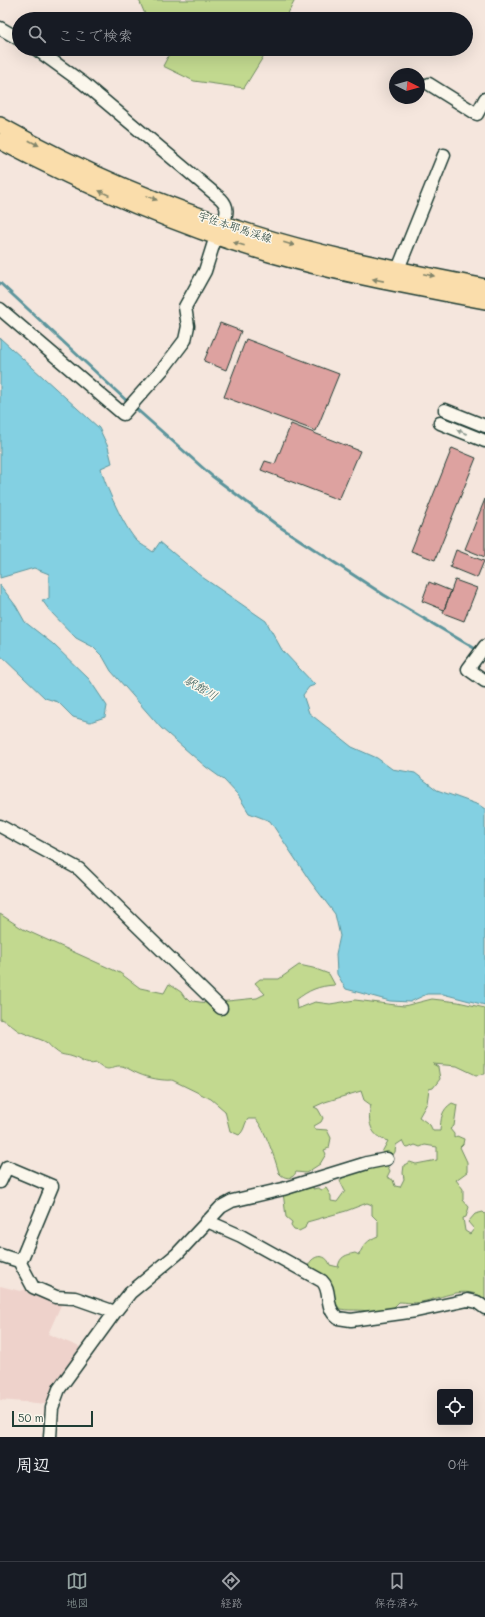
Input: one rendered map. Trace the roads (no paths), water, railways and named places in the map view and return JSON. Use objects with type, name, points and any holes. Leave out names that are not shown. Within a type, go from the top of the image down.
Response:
[{"type":"main road","name":"宇佐本耶馬渓線","points":[[0,125],[101,177],[160,201],[269,253],[340,272],[485,301]]},
{"type":"main road","name":"宇佐本耶馬渓線","points":[[0,141],[98,191],[154,214],[220,230],[485,287]]},
{"type":"street","points":[[0,28],[12,35]]},
{"type":"street","points":[[0,309],[123,414],[172,358],[186,338],[188,326],[185,307],[205,271],[227,210],[226,205],[221,199],[83,83],[46,56]]},
{"type":"street","points":[[429,84],[477,114],[485,99]]},
{"type":"street","points":[[398,269],[444,155]]},
{"type":"street","points":[[445,410],[485,426]]},
{"type":"street","points":[[440,423],[485,441]]},
{"type":"street","points":[[485,646],[468,669],[485,681]]},
{"type":"street","points":[[0,826],[79,869],[221,1008]]},
{"type":"street","points":[[50,1437],[52,1408],[59,1389],[130,1292],[177,1254],[207,1221],[227,1202],[284,1189],[367,1163],[387,1159]]},
{"type":"street","points":[[0,1182],[7,1167],[52,1186],[20,1262]]},
{"type":"street","points":[[207,1221],[241,1236],[322,1281],[325,1285],[331,1311],[338,1318],[351,1320],[416,1311],[463,1300],[473,1300],[485,1308]]},
{"type":"street","points":[[0,1255],[20,1262],[33,1287],[53,1296],[75,1298],[115,1312]]},
{"type":"water","name":"駅館川","points":[[0,338],[99,428],[108,447],[112,463],[101,468],[103,475],[121,517],[137,541],[153,552],[160,542],[202,577],[266,621],[282,650],[315,685],[309,687],[303,695],[309,713],[352,747],[377,758],[392,769],[415,773],[437,790],[479,805],[485,809],[485,1005],[443,994],[427,994],[410,1002],[390,1001],[346,989],[337,974],[336,954],[340,936],[335,914],[310,881],[270,821],[249,813],[238,795],[224,780],[206,767],[161,728],[111,671],[103,657],[93,647],[76,638],[50,611],[42,600],[49,599],[49,574],[34,568],[0,578]]},
{"type":"water","points":[[0,585],[16,606],[25,622],[53,644],[89,679],[107,706],[105,717],[90,722],[73,717],[58,702],[45,698],[0,655]]},
{"type":"waterway","points":[[0,283],[129,403]]},
{"type":"waterway","points":[[133,406],[212,476],[277,525],[384,595],[479,651]]}]
